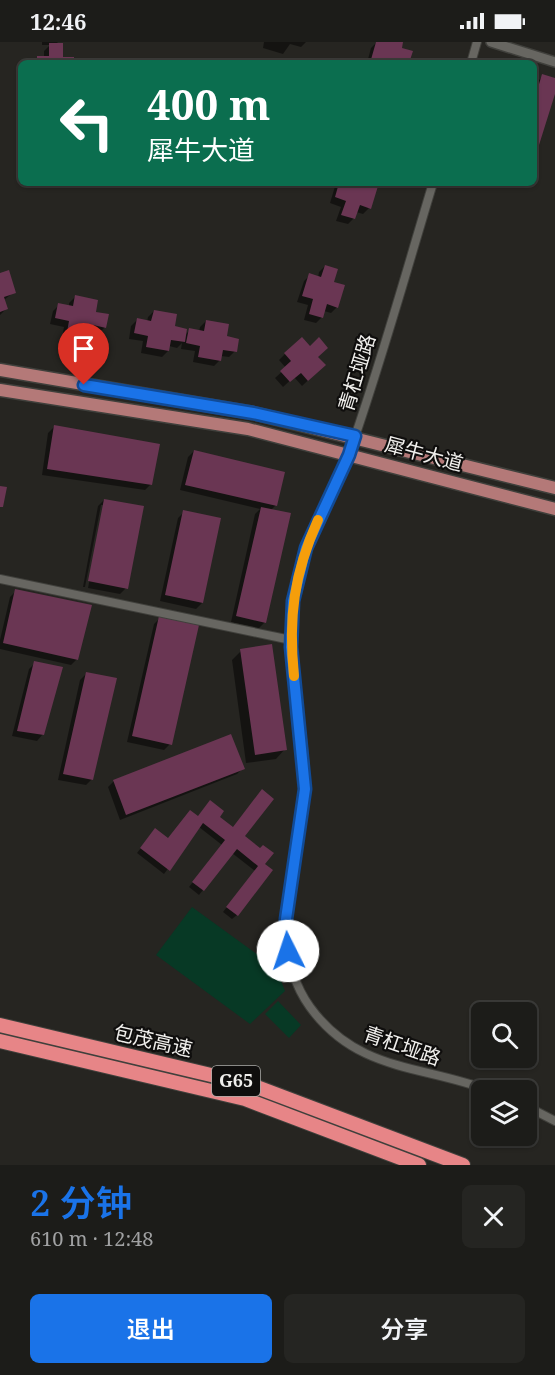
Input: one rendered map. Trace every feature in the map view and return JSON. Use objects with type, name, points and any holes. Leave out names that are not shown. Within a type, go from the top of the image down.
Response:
[{"type":"highway","name":"包茂高速","points":[[0,1025],[249,1084],[463,1165]]},
{"type":"highway","name":"包茂高速","points":[[0,1041],[245,1099],[419,1165]]},
{"type":"main road","name":"犀牛大道","points":[[0,370],[253,413],[355,436],[555,488]]},
{"type":"main road","name":"犀牛大道","points":[[0,390],[248,429],[555,508]]},
{"type":"street","points":[[472,60],[477,42]]},
{"type":"street","points":[[491,42],[555,62]]},
{"type":"street","name":"青杠垭路","points":[[432,186],[349,455],[306,548],[293,601],[291,640],[305,789],[286,919],[288,951],[295,978],[309,1005],[329,1028],[351,1046],[402,1068],[471,1086]]},
{"type":"street","points":[[0,579],[291,640]]},
{"type":"street","points":[[537,1112],[555,1121]]},
{"type":"green space","points":[[192,907],[276,968],[285,991],[250,1024],[156,955]]},
{"type":"green space","points":[[278,1001],[301,1025],[289,1038],[265,1014]]},
{"type":"building","points":[[376,42],[403,42],[402,48],[413,51],[410,60],[371,60]]},
{"type":"building","points":[[49,43],[63,43],[63,57],[74,57],[74,60],[37,60],[37,56],[49,56]]},
{"type":"building","points":[[542,74],[555,78],[555,94],[539,145],[537,144],[537,91]]},
{"type":"building","points":[[338,186],[378,186],[371,209],[360,205],[355,219],[341,215],[346,201],[335,197]]},
{"type":"building","points":[[325,265],[338,269],[334,282],[345,285],[338,308],[327,304],[323,318],[309,314],[313,299],[302,296],[309,273],[321,277]]},
{"type":"building","points":[[9,270],[16,293],[4,297],[8,309],[0,312],[0,273]]},
{"type":"building","points":[[75,295],[98,300],[96,312],[109,314],[106,328],[93,325],[90,337],[67,332],[69,321],[55,318],[58,303],[73,306]]},
{"type":"building","points":[[154,310],[177,314],[175,326],[187,329],[185,342],[171,340],[169,351],[146,347],[148,336],[134,333],[137,318],[151,321]]},
{"type":"building","points":[[206,320],[229,324],[227,336],[239,339],[237,352],[223,350],[221,361],[198,357],[200,346],[186,343],[189,328],[204,331]]},
{"type":"building","points":[[302,337],[310,346],[319,337],[328,348],[318,357],[326,365],[308,381],[301,373],[290,382],[280,371],[291,361],[284,353]]},
{"type":"building","points":[[54,425],[160,444],[152,485],[47,469]]},
{"type":"building","points":[[194,450],[285,472],[277,506],[185,485]]},
{"type":"building","points":[[0,486],[7,487],[3,507],[0,507]]},
{"type":"building","points":[[104,499],[144,506],[128,589],[88,581]]},
{"type":"building","points":[[261,507],[291,513],[266,623],[236,616]]},
{"type":"building","points":[[183,510],[221,518],[203,603],[165,595]]},
{"type":"building","points":[[15,589],[92,605],[78,660],[3,643]]},
{"type":"building","points":[[159,616],[199,625],[172,745],[132,736]]},
{"type":"building","points":[[272,644],[287,750],[255,755],[240,649]]},
{"type":"building","points":[[34,661],[63,667],[44,735],[17,731]]},
{"type":"building","points":[[86,672],[117,678],[93,780],[63,774]]},
{"type":"building","points":[[231,734],[245,769],[126,815],[113,780]]},
{"type":"building","points":[[262,789],[274,799],[245,836],[260,848],[263,845],[274,853],[265,864],[273,870],[238,916],[226,907],[258,866],[237,849],[204,891],[192,882],[225,840],[203,823],[170,871],[140,848],[155,828],[168,838],[190,810],[198,816],[210,800],[224,811],[220,817],[233,827]]},
{"type":"slow traffic","points":[[294,676],[291,647],[293,601],[306,548],[318,520]]},
{"type":"route","points":[[84,385],[253,413],[355,436],[349,455],[306,548],[293,601],[291,647],[305,789],[286,919],[288,951]]}]
